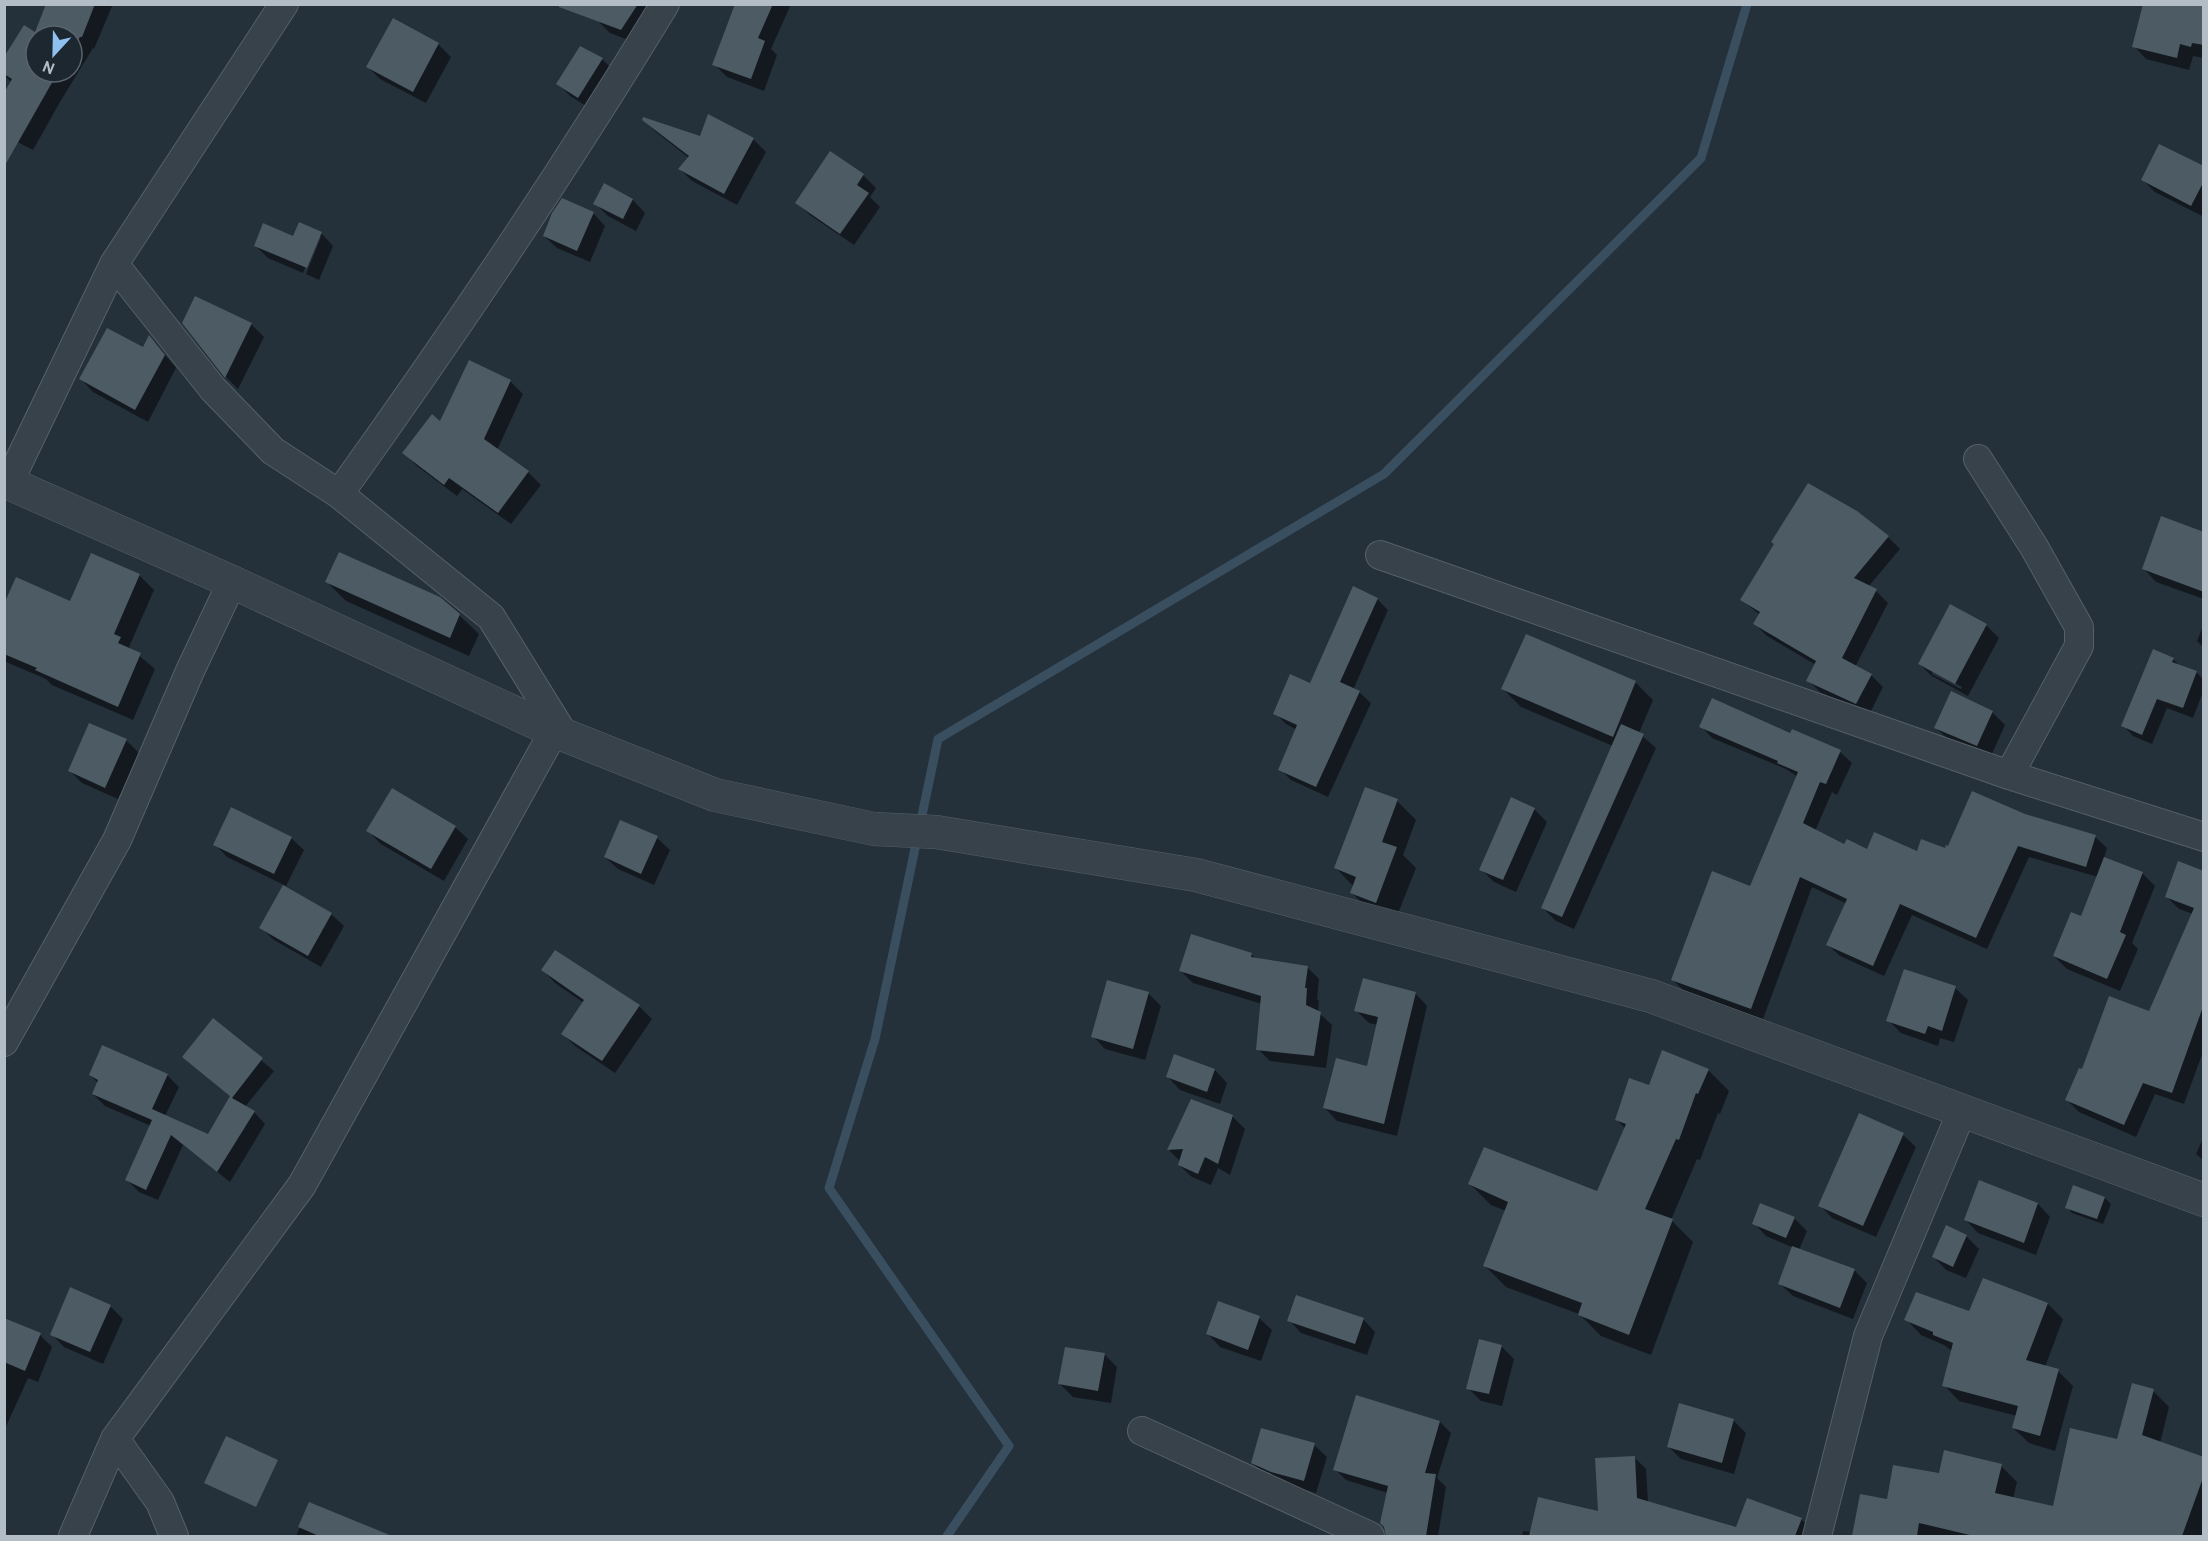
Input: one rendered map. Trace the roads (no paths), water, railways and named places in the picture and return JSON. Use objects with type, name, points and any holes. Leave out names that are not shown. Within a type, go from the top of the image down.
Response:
[{"type":"street","points":[[284,4],[114,264],[7,482],[232,582],[559,733],[715,795],[874,829],[936,832],[1196,875],[1651,996],[2204,1200]]},
{"type":"street","points":[[339,494],[448,341],[610,93],[665,4]]},
{"type":"street","points":[[114,264],[213,389],[273,450],[339,494],[491,617],[559,733]]},
{"type":"street","points":[[1978,459],[2034,547],[2079,627],[2079,646],[2009,776]]},
{"type":"street","points":[[1380,555],[2009,776],[2204,837]]},
{"type":"street","points":[[4,1042],[117,840],[190,671],[232,582]]},
{"type":"street","points":[[73,1536],[116,1439],[302,1185],[559,733]]},
{"type":"street","points":[[1817,1536],[1868,1336],[1962,1111]]},
{"type":"street","points":[[1142,1431],[1370,1536]]},
{"type":"street","points":[[116,1439],[160,1502],[174,1536]]},
{"type":"waterway","points":[[947,1536],[1009,1446],[829,1188],[875,1039],[938,739],[1384,474],[1701,158],[1747,4]]}]
